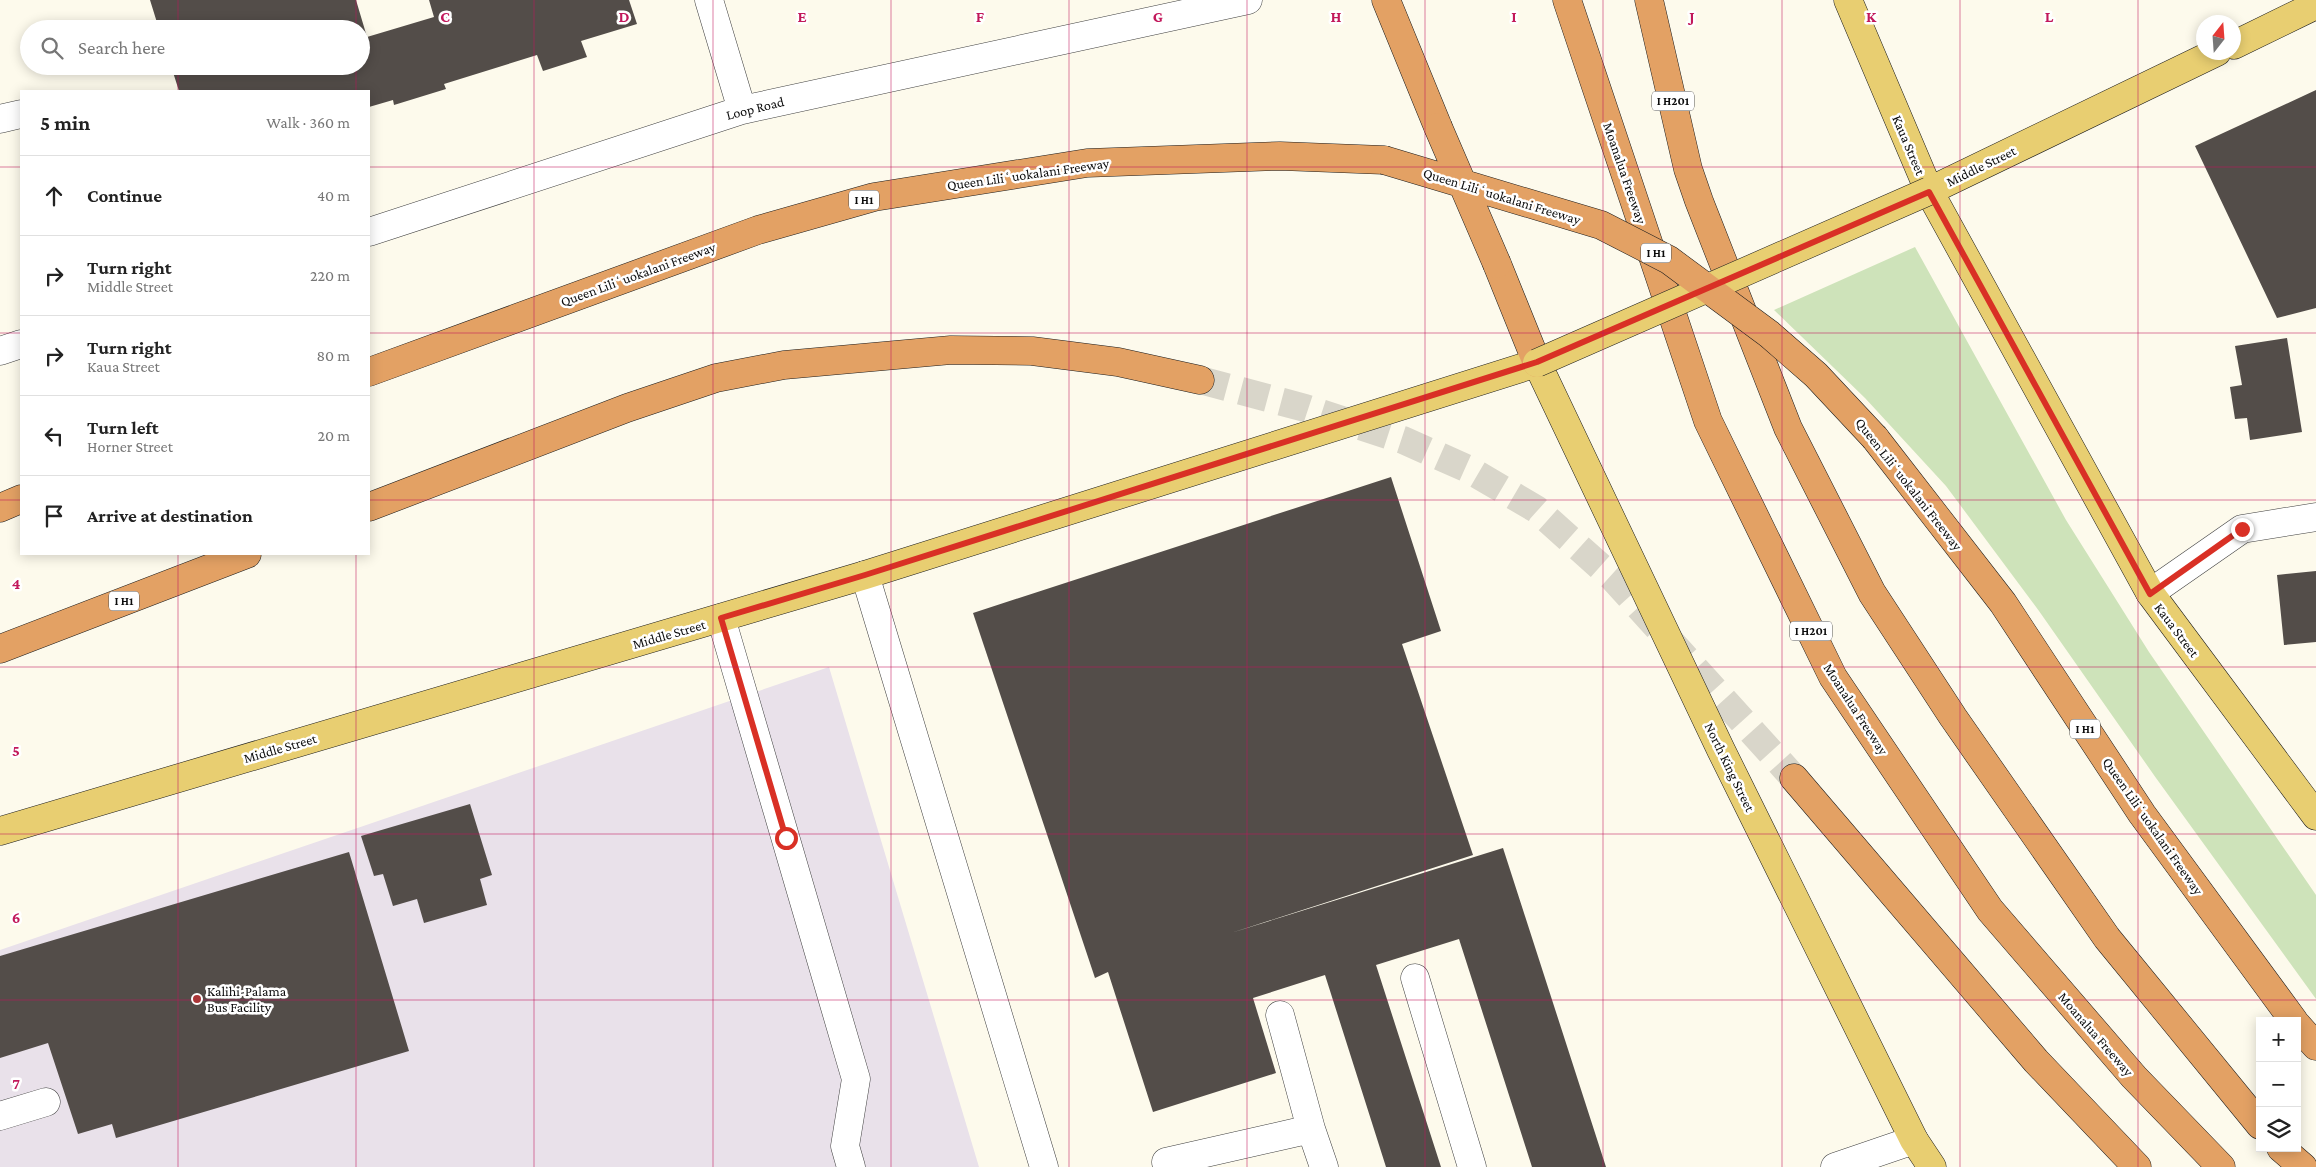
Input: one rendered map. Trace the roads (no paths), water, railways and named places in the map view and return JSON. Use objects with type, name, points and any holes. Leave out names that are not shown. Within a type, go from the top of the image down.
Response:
[{"type":"highway","points":[[1386,0],[1537,362]]},
{"type":"highway","name":"Moanalua Freeway","points":[[1567,0],[1708,421],[1833,677],[1990,910],[2134,1077],[2221,1167]]},
{"type":"highway","name":"I H201","points":[[1649,0],[1688,169],[1699,201],[1788,428],[1872,593],[1953,717],[2107,938],[2256,1120]]},
{"type":"highway","name":"Queen Liliʻuokalani Freeway","points":[[370,372],[758,230],[874,197],[1087,163],[1280,156],[1384,160],[1601,226],[1668,260],[1769,334],[1810,369],[1875,438],[2003,603],[2142,814],[2291,1017]]},
{"type":"highway","points":[[370,507],[627,408],[716,378],[784,364],[951,350],[1032,351],[1118,362],[1200,380]]},
{"type":"highway","points":[[0,508],[20,499]]},
{"type":"highway","name":"I H1","points":[[0,649],[244,555]]},
{"type":"highway","points":[[1794,778],[2036,1061],[2137,1167]]},
{"type":"highway","points":[[2301,1029],[2316,1046]]},
{"type":"highway","points":[[2286,1152],[2303,1167]]},
{"type":"main road","name":"Kaua Street","points":[[1848,0],[1929,192],[2150,594],[2316,816]]},
{"type":"main road","points":[[2241,42],[2316,5]]},
{"type":"main road","name":"Middle Street","points":[[0,831],[865,575],[1537,362],[1929,192],[2201,60]]},
{"type":"main road","name":"North King Street","points":[[1537,362],[1721,750],[1914,1140],[1932,1167]]},
{"type":"street","points":[[709,0],[742,110]]},
{"type":"street","name":"Loop Road","points":[[370,232],[742,110],[1148,10],[1248,0]]},
{"type":"street","points":[[0,119],[20,114]]},
{"type":"street","points":[[0,351],[20,344]]},
{"type":"street","points":[[2150,594],[2242,529],[2316,517]]},
{"type":"street","points":[[865,575],[1044,1167]]},
{"type":"street","points":[[721,618],[856,1079],[845,1146],[851,1167]]},
{"type":"street","points":[[1415,978],[1472,1167]]},
{"type":"street","points":[[1280,1015],[1311,1129],[1324,1167]]},
{"type":"street","points":[[0,1116],[46,1102]]},
{"type":"street","points":[[1160,1166],[1311,1129]]},
{"type":"street","points":[[1835,1167],[1914,1140]]},
{"type":"tunnel","points":[[1200,380],[1305,408],[1403,440],[1468,469],[1536,509],[1613,578],[1794,778]]},
{"type":"place","name":"Kalihi-Palama Bus Facility","points":[[197,999]]}]
